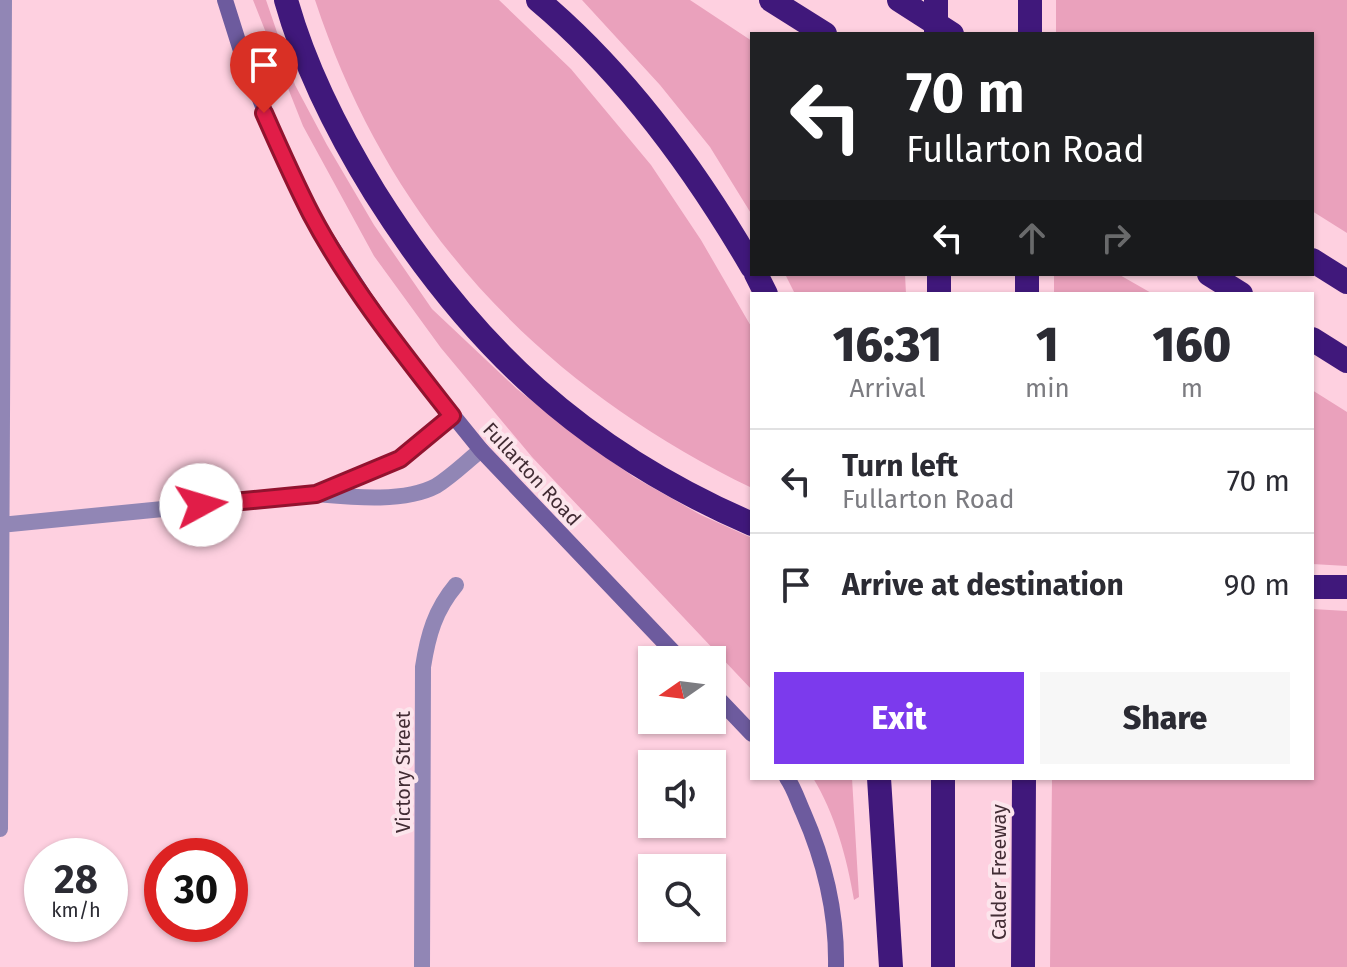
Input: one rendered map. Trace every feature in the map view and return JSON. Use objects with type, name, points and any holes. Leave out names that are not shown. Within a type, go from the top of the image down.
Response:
[{"type":"highway","points":[[286,0],[319,86],[360,168],[412,252],[468,322],[529,383],[617,452],[698,501],[750,523]]},
{"type":"highway","points":[[538,0],[587,46],[643,110],[696,178],[750,264]]},
{"type":"highway","points":[[771,0],[822,32]]},
{"type":"highway","points":[[899,0],[949,32]]},
{"type":"highway","points":[[936,0],[936,32]]},
{"type":"highway","points":[[1314,261],[1347,282]]},
{"type":"highway","points":[[1212,276],[1238,292]]},
{"type":"highway","points":[[1314,340],[1347,361]]},
{"type":"highway","points":[[1314,587],[1347,587]]},
{"type":"highway","points":[[879,780],[891,967]]},
{"type":"highway","points":[[943,780],[943,967]]},
{"type":"highway","name":"Calder Freeway","points":[[1023,967],[1024,780]]},
{"type":"main road","name":"Fullarton Road","points":[[225,0],[264,113],[312,216],[405,356],[481,450],[668,646]]},
{"type":"main road","points":[[726,707],[750,732]]},
{"type":"main road","points":[[788,780],[816,841],[825,869],[834,918],[836,967]]},
{"type":"street","points":[[0,829],[4,0]]},
{"type":"street","points":[[316,494],[400,459],[452,416]]},
{"type":"street","points":[[1,525],[316,494],[359,498],[423,490],[450,476],[481,450]]},
{"type":"street","name":"Victory Street","points":[[422,967],[423,667],[431,626],[441,603],[456,585]]},
{"type":"shaded area","points":[[253,0],[266,0],[295,85],[327,145],[374,225],[432,309],[517,389],[587,444],[634,477],[701,515],[750,537],[750,688],[726,662],[726,646],[710,646],[532,457],[441,348],[374,256],[303,126]]},
{"type":"shaded area","points":[[315,0],[499,0],[571,69],[651,165],[701,240],[750,325],[750,487],[675,446],[604,400],[540,348],[482,290],[430,227],[385,157],[347,82]]},
{"type":"shaded area","points":[[582,0],[690,0],[750,40],[750,212],[710,147],[660,85]]},
{"type":"shaded area","points":[[1056,0],[1347,0],[1347,233],[1314,212],[1314,32],[1056,32]]},
{"type":"shaded area","points":[[786,276],[905,276],[906,292],[794,292]]},
{"type":"shaded area","points":[[1054,276],[1122,276],[1150,292],[1054,292]]},
{"type":"shaded area","points":[[1314,391],[1347,412],[1347,566],[1314,564]]},
{"type":"shaded area","points":[[1314,609],[1347,611],[1347,967],[1050,967],[1052,780],[1314,780]]},
{"type":"shaded area","points":[[814,780],[852,780],[859,897],[854,900],[848,868],[828,806]]},
{"type":"route","points":[[201,505],[316,494],[400,459],[452,416],[405,356],[312,216],[264,113]]}]
